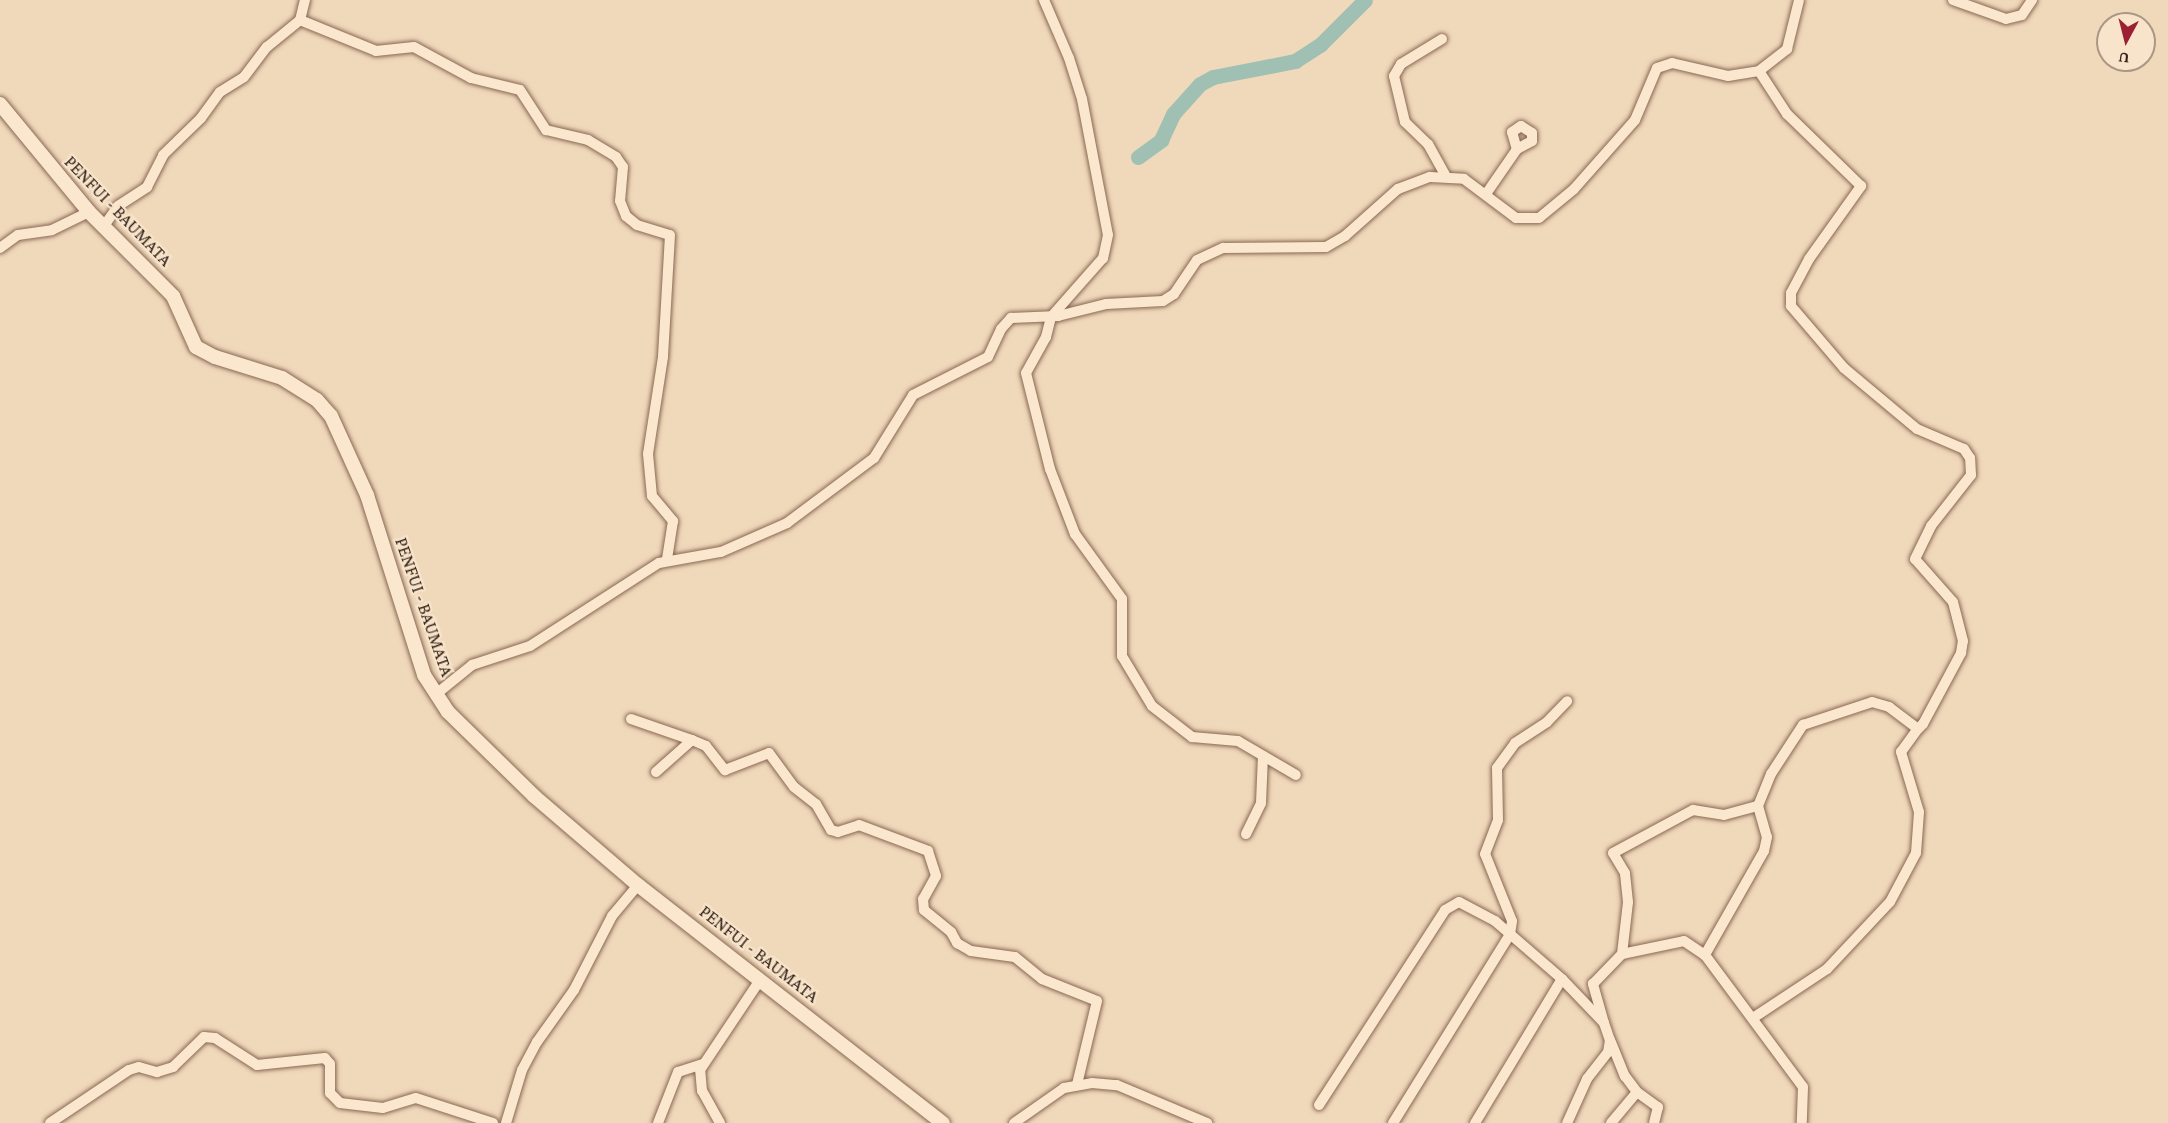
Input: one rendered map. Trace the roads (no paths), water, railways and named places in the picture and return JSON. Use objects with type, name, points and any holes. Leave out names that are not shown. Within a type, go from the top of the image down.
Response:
[{"type":"street","points":[[104,226],[122,203],[147,187],[163,155],[201,118],[220,92],[244,76],[267,47],[300,20],[305,0]]},
{"type":"street","points":[[1044,0],[1069,58],[1082,99],[1108,236],[1103,258],[1051,317],[1046,337],[1027,370],[1027,386],[1050,469],[1075,534],[1124,603],[1124,659],[1152,706],[1189,735],[1230,739],[1296,775]]},
{"type":"street","points":[[435,695],[472,665],[530,646],[667,560],[721,552],[787,523],[874,458],[913,395],[988,357],[1007,321],[1017,316],[1051,317],[1106,304],[1168,299],[1197,260],[1223,248],[1326,247],[1345,236],[1398,189],[1446,176],[1464,179],[1516,218],[1534,220],[1545,214],[1574,189],[1635,120],[1652,76],[1664,63],[1724,76],[1759,71],[1787,49],[1799,0]]},
{"type":"street","points":[[1953,0],[2006,19],[2022,15],[2032,0]]},
{"type":"street","points":[[300,20],[376,51],[414,47],[471,78],[516,88],[528,98],[546,130],[598,144],[621,162],[620,198],[626,216],[635,224],[670,235],[664,348],[648,454],[652,496],[673,521],[667,560]]},
{"type":"street","points":[[1442,39],[1401,64],[1394,76],[1405,122],[1425,140],[1446,176]]},
{"type":"street","points":[[1753,1018],[1827,969],[1890,902],[1916,853],[1919,812],[1901,752],[1918,729],[1957,661],[1963,641],[1953,602],[1916,559],[1931,526],[1971,476],[1970,458],[1962,448],[1917,429],[1844,368],[1791,306],[1791,293],[1809,259],[1861,186],[1787,114],[1759,71]]},
{"type":"street","name":"PENFUI - BAUMATA","points":[[0,104],[89,212],[173,296],[196,347],[215,357],[282,378],[317,400],[331,416],[367,495],[421,664],[435,695],[448,712],[534,796],[638,885],[943,1123]]},
{"type":"street","points":[[1486,194],[1517,149]]},
{"type":"street","points":[[0,248],[18,235],[52,230],[89,212]]},
{"type":"street","points":[[1392,1123],[1510,934],[1512,921],[1485,854],[1498,820],[1496,773],[1506,752],[1525,734],[1547,722],[1567,701]]},
{"type":"street","points":[[1705,955],[1764,850],[1767,837],[1758,806],[1771,774],[1803,725],[1872,702],[1889,707],[1918,729]]},
{"type":"street","points":[[631,719],[703,743],[725,770],[769,753],[794,787],[816,804],[831,831],[838,832],[859,825],[928,850],[936,876],[923,899],[924,910],[957,943],[971,951],[1015,957],[1042,979],[1095,999],[1097,1009],[1077,1084]]},
{"type":"street","points":[[656,772],[692,740]]},
{"type":"street","points":[[1246,834],[1259,810],[1263,756]]},
{"type":"street","points":[[1622,954],[1628,885],[1625,873],[1612,856],[1614,851],[1693,810],[1724,815],[1758,806]]},
{"type":"street","points":[[506,1123],[522,1070],[537,1042],[574,990],[612,916],[638,885]]},
{"type":"street","points":[[1318,1104],[1450,904],[1459,902],[1478,909],[1562,979],[1604,1023]]},
{"type":"street","points":[[1654,1123],[1658,1107],[1637,1092],[1625,1076],[1604,1023],[1593,984],[1622,954],[1684,941],[1705,955],[1805,1090],[1802,1123]]},
{"type":"street","points":[[1475,1123],[1562,979]]},
{"type":"street","points":[[720,1123],[702,1091],[699,1078],[703,1064],[760,980]]},
{"type":"street","points":[[50,1123],[119,1074],[139,1067],[162,1072],[182,1060],[198,1040],[209,1037],[257,1065],[325,1058],[330,1064],[330,1093],[340,1103],[383,1108],[416,1098],[494,1123]]},
{"type":"street","points":[[1567,1123],[1587,1079],[1608,1052],[1610,1040]]},
{"type":"street","points":[[658,1123],[678,1072],[703,1064]]},
{"type":"street","points":[[1014,1123],[1064,1088],[1077,1084],[1117,1085],[1208,1123]]},
{"type":"street","points":[[1611,1123],[1637,1092]]},
{"type":"waterway","points":[[1138,157],[1161,140],[1173,114],[1200,84],[1213,77],[1295,61],[1321,44],[1365,0]]}]
